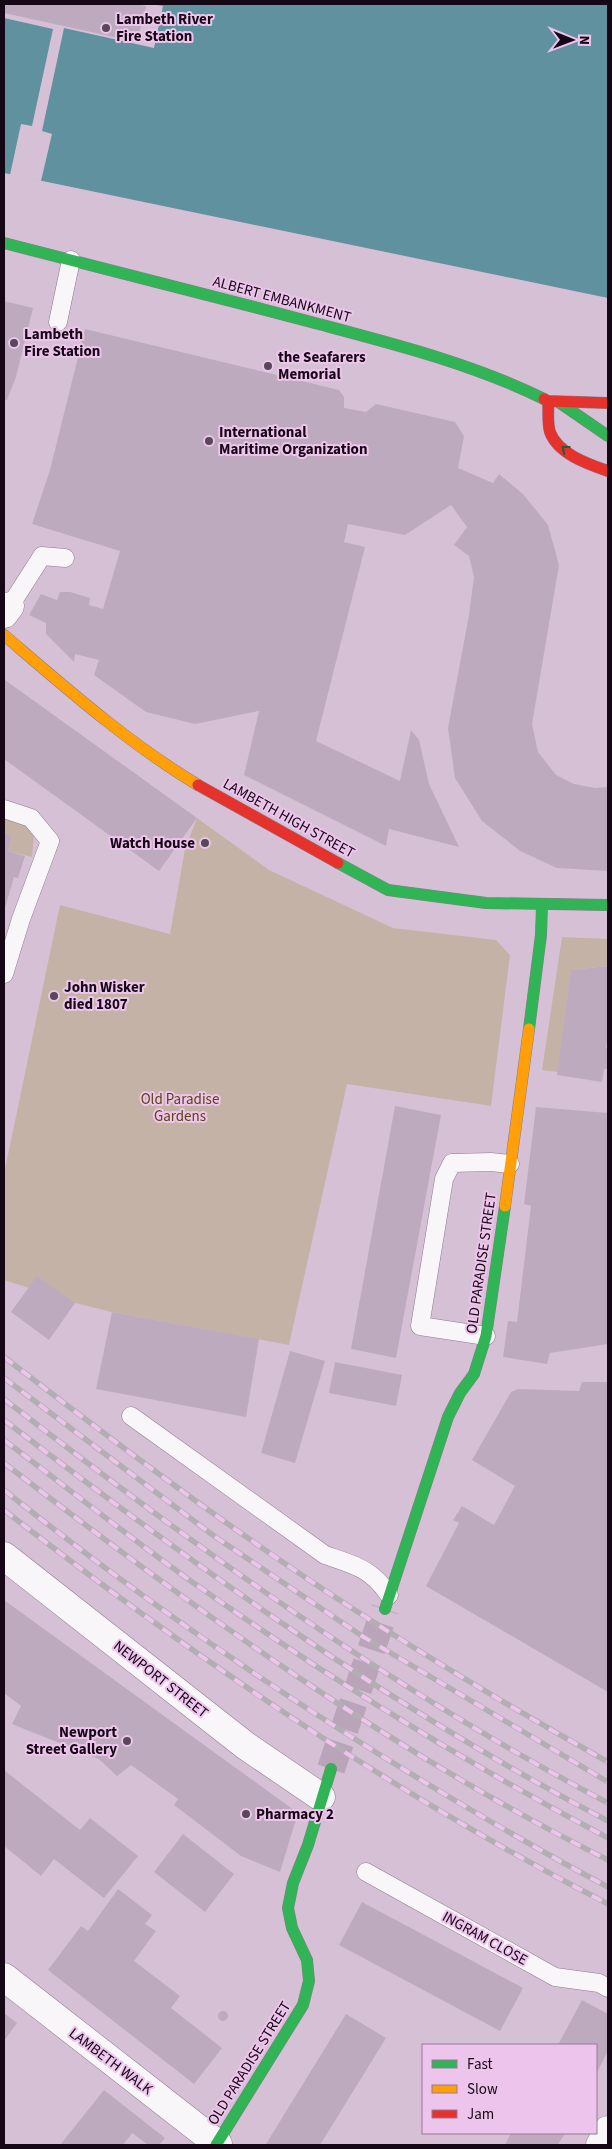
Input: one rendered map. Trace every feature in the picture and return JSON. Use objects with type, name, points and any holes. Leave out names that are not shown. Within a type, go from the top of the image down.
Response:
[{"type":"street","name":"ALBERT EMBANKMENT","points":[[4,244],[211,295],[393,344],[482,372],[509,382],[548,401],[560,403],[608,436]]},
{"type":"street","points":[[548,401],[551,435],[563,449],[594,466],[608,471]]},
{"type":"street","points":[[560,403],[608,402]]},
{"type":"street","name":"LAMBETH HIGH STREET","points":[[4,635],[91,709],[170,768],[251,816],[388,890],[474,902],[608,905]]},
{"type":"street","name":"OLD PARADISE STREET","points":[[387,1601],[448,1417],[460,1393],[474,1374],[486,1336],[542,935],[542,905]]},
{"type":"street","name":"NEWPORT STREET","points":[[4,1556],[246,1746],[321,1798]]},
{"type":"street","name":"OLD PARADISE STREET","points":[[218,2145],[303,2005],[310,1981],[307,1960],[292,1928],[288,1908],[293,1883],[308,1845],[331,1769]]},
{"type":"street","name":"LAMBETH WALK","points":[[4,1977],[70,2030],[142,2083],[218,2145]]},
{"type":"street","points":[[600,2145],[608,2130]]},
{"type":"lane","points":[[58,322],[70,260]]},
{"type":"lane","points":[[7,610],[42,556],[65,558]]},
{"type":"lane","points":[[4,809],[31,818],[50,840],[21,919],[4,974]]},
{"type":"lane","points":[[486,1336],[420,1326],[444,1179],[452,1163],[491,1162],[510,1164]]},
{"type":"lane","points":[[131,1416],[325,1555],[359,1567],[379,1579],[387,1601]]},
{"type":"lane","name":"INGRAM CLOSE","points":[[366,1872],[556,1977],[599,1983],[608,1988]]},
{"type":"green space","points":[[4,817],[23,823],[34,836],[32,857],[8,851],[12,836],[4,833]]},
{"type":"green space","name":"Old Paradise Gardens","points":[[197,818],[269,870],[393,928],[496,940],[510,955],[491,1106],[347,1084],[289,1345],[112,1312],[75,1303],[4,1280],[4,1174],[60,905],[170,934],[185,849]]},
{"type":"green space","points":[[562,937],[608,939],[608,966],[571,970],[558,1072],[542,1070]]},
{"type":"water","points":[[4,4],[608,4],[608,298],[4,173]]},
{"type":"pier","points":[[4,4],[152,4],[163,6],[154,48],[64,28],[42,131],[52,134],[41,181],[10,175],[21,124],[32,126],[53,29],[4,18]]},
{"type":"building","name":"Lambeth River Fire Station","points":[[4,4],[136,4],[146,6],[137,42],[4,13]]},
{"type":"building","name":"Lambeth Fire Station","points":[[4,301],[33,308],[16,377],[7,400],[4,400]]},
{"type":"building","points":[[85,329],[339,390],[344,397],[344,408],[366,412],[376,404],[455,422],[464,436],[458,468],[493,483],[499,474],[523,494],[548,525],[559,565],[532,724],[538,752],[556,775],[574,784],[595,788],[608,787],[608,871],[557,868],[520,851],[482,821],[455,778],[448,728],[469,615],[474,577],[469,556],[454,545],[467,527],[451,505],[405,535],[348,524],[344,542],[365,547],[316,741],[400,781],[411,730],[419,740],[429,784],[459,847],[389,829],[386,846],[244,775],[259,711],[195,724],[146,712],[94,675],[99,660],[75,654],[74,662],[46,634],[46,623],[29,615],[41,594],[57,600],[60,592],[70,592],[90,598],[89,605],[103,609],[120,551],[32,524],[50,470]]},
{"type":"building","points":[[5,680],[197,818],[159,871],[4,759]]},
{"type":"building","points":[[4,833],[12,836],[8,851],[25,856],[18,878],[14,877],[4,911]]},
{"type":"building","points":[[608,966],[608,1033],[606,1048],[608,1048],[608,1069],[604,1069],[602,1082],[557,1075],[571,970]]},
{"type":"building","points":[[395,1106],[441,1115],[396,1358],[351,1349]]},
{"type":"building","points":[[536,1107],[608,1113],[608,1344],[550,1353],[547,1364],[503,1357],[508,1321],[517,1322],[531,1206],[524,1204]]},
{"type":"building","points":[[37,1276],[75,1303],[49,1340],[11,1312]]},
{"type":"building","points":[[112,1312],[259,1339],[246,1417],[96,1389]]},
{"type":"building","points":[[290,1351],[325,1361],[295,1463],[261,1453]]},
{"type":"building","points":[[335,1362],[402,1375],[396,1406],[329,1393]]},
{"type":"building","points":[[582,1382],[608,1382],[608,1692],[426,1586],[459,1523],[453,1520],[462,1506],[494,1525],[515,1486],[472,1460],[511,1392],[518,1389],[579,1391]]},
{"type":"building","name":"Newport Street Gallery","points":[[4,1600],[298,1813],[280,1872],[241,1856],[174,1805],[178,1799],[131,1765],[117,1776],[99,1759],[12,1724],[21,1706],[4,1693]]},
{"type":"building","points":[[4,1770],[80,1830],[90,1818],[138,1856],[104,1898],[54,1859],[41,1876],[4,1846]]},
{"type":"building","points":[[183,1834],[234,1874],[205,1912],[154,1872]]},
{"type":"building","points":[[118,1889],[152,1915],[145,1924],[156,1931],[134,1961],[180,1996],[171,2008],[222,2048],[194,2084],[48,1970],[81,1926],[88,1931]]},
{"type":"building","points":[[362,1902],[523,1988],[500,2031],[339,1945]]},
{"type":"building","points":[[582,2000],[608,2014],[608,2051],[597,2072],[597,2044],[559,2044]]},
{"type":"building","points":[[223,2011],[228,2016],[223,2021],[218,2016]]},
{"type":"building","points":[[4,2013],[17,2023],[4,2041]]},
{"type":"building","points":[[346,2014],[386,2038],[320,2145],[266,2144]]},
{"type":"building","points":[[104,2090],[165,2138],[159,2145],[148,2145],[132,2133],[123,2145],[60,2145]]},
{"type":"building","points":[[510,2134],[564,2134],[558,2145],[505,2145]]},
{"type":"tunnel","points":[[331,1769],[385,1609]]},
{"type":"railway","points":[[4,1357],[168,1481],[309,1580],[436,1661],[608,1762]]},
{"type":"railway","points":[[4,1378],[214,1536],[362,1636],[608,1782]]},
{"type":"railway","points":[[4,1399],[149,1509],[297,1615],[450,1713],[608,1803]]},
{"type":"railway","points":[[4,1420],[149,1529],[297,1634],[450,1732],[528,1778],[608,1821]]},
{"type":"railway","points":[[4,1440],[165,1562],[290,1649],[446,1747],[608,1838]]},
{"type":"railway","points":[[4,1463],[222,1625],[372,1726],[528,1818],[608,1860]]},
{"type":"railway","points":[[4,1490],[163,1610],[328,1722],[524,1841],[608,1887]]},
{"type":"railway","points":[[4,1510],[148,1619],[297,1721],[450,1817],[528,1862],[608,1904]]},
{"type":"traffic: fast","points":[[4,243],[400,346],[459,364],[544,399]]},
{"type":"traffic: fast","points":[[560,403],[608,436]]},
{"type":"traffic: fast","points":[[338,863],[388,890],[486,903],[608,905]]},
{"type":"traffic: fast","points":[[529,1029],[541,935],[542,905]]},
{"type":"traffic: fast","points":[[385,1609],[448,1417],[460,1393],[474,1374],[486,1336],[505,1206]]},
{"type":"traffic: fast","points":[[216,2145],[303,2005],[309,1981],[307,1960],[292,1928],[288,1908],[293,1883],[308,1845],[331,1769]]},
{"type":"traffic: slow","points":[[4,635],[122,733],[198,785]]},
{"type":"traffic: slow","points":[[505,1206],[529,1029]]},
{"type":"traffic: jam","points":[[544,399],[548,401],[608,403]]},
{"type":"traffic: jam","points":[[548,401],[549,428],[554,440],[574,457],[608,471]]},
{"type":"traffic: jam","points":[[198,785],[338,863]]},
{"type":"place","name":"Lambeth River Fire Station","points":[[106,28]]},
{"type":"place","name":"Lambeth Fire Station","points":[[14,343]]},
{"type":"place","name":"the Seafarers Memorial","points":[[268,366]]},
{"type":"place","name":"International Maritime Organization","points":[[209,441]]},
{"type":"place","name":"Watch House","points":[[205,843]]},
{"type":"place","name":"John Wisker died 1807","points":[[54,996]]},
{"type":"place","name":"Newport Street Gallery","points":[[127,1741]]},
{"type":"place","name":"Pharmacy 2","points":[[246,1814]]}]
